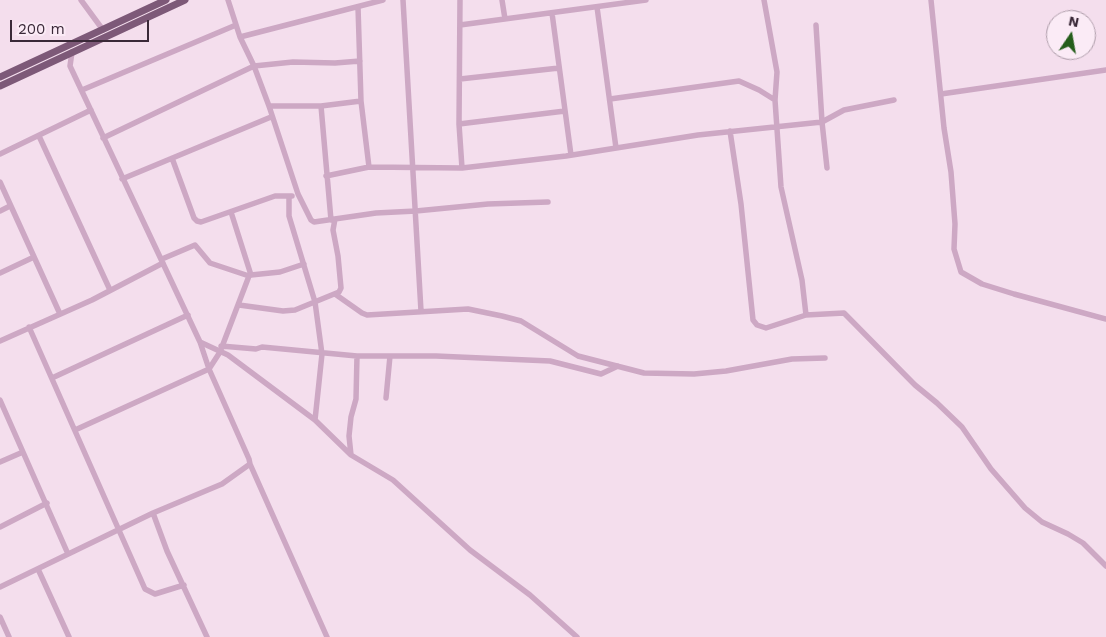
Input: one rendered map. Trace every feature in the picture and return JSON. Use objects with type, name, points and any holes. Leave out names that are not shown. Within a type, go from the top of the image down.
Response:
[{"type":"main road","points":[[0,77],[166,0]]},
{"type":"main road","points":[[0,86],[185,0]]},
{"type":"street","points":[[81,0],[103,30]]},
{"type":"street","points":[[228,0],[240,37],[254,66],[269,106],[271,117],[298,194],[311,220],[314,222],[376,213],[488,204],[548,202]]},
{"type":"street","points":[[240,37],[383,0]]},
{"type":"street","points":[[403,0],[421,311]]},
{"type":"street","points":[[460,0],[458,124],[462,168]]},
{"type":"street","points":[[502,0],[506,19]]},
{"type":"street","points":[[460,25],[646,0]]},
{"type":"street","points":[[764,0],[777,72],[775,100],[781,187],[802,280],[806,315]]},
{"type":"street","points":[[931,0],[940,94],[951,172],[955,224],[954,248],[961,272],[982,284],[1106,319]]},
{"type":"street","points":[[358,7],[361,101],[369,167]]},
{"type":"street","points":[[597,7],[616,148]]},
{"type":"street","points":[[552,13],[571,155]]},
{"type":"street","points":[[82,90],[236,25]]},
{"type":"street","points":[[816,25],[827,168]]},
{"type":"street","points":[[72,52],[70,66],[188,315],[250,464],[327,637]]},
{"type":"street","points":[[57,59],[70,66]]},
{"type":"street","points":[[103,138],[254,66],[293,62],[335,63],[360,61]]},
{"type":"street","points":[[460,79],[560,68]]},
{"type":"street","points":[[940,94],[1106,70]]},
{"type":"street","points":[[610,99],[739,81],[760,90],[775,100]]},
{"type":"street","points":[[326,176],[369,167],[462,168],[571,155],[730,131],[778,128],[822,122],[844,110],[894,100]]},
{"type":"street","points":[[269,106],[321,106],[361,101]]},
{"type":"street","points":[[239,305],[283,311],[295,310],[335,294],[341,288],[326,176],[321,106]]},
{"type":"street","points":[[0,154],[91,110]]},
{"type":"street","points":[[458,124],[565,111]]},
{"type":"street","points":[[122,179],[271,117]]},
{"type":"street","points":[[730,131],[741,204],[753,320],[757,325],[766,328],[806,315],[844,313],[915,385],[962,427],[992,469],[1025,508],[1042,522],[1083,543],[1106,566]]},
{"type":"street","points":[[40,136],[110,290]]},
{"type":"street","points":[[172,158],[194,218],[201,222],[275,196],[289,197],[298,194]]},
{"type":"street","points":[[0,182],[60,314]]},
{"type":"street","points":[[289,197],[289,216],[315,302],[322,354],[314,420]]},
{"type":"street","points":[[0,211],[10,206]]},
{"type":"street","points":[[75,430],[209,369],[221,349],[250,275],[231,212]]},
{"type":"street","points":[[323,221],[333,230]]},
{"type":"street","points":[[0,340],[92,300],[195,245],[210,263],[250,275],[280,272],[304,264]]},
{"type":"street","points":[[0,273],[34,257]]},
{"type":"street","points":[[335,294],[367,315],[468,309],[521,321],[578,356],[644,373],[694,374],[726,371],[792,359],[825,358]]},
{"type":"street","points":[[52,378],[188,315]]},
{"type":"street","points":[[29,327],[145,589],[155,594],[184,585]]},
{"type":"street","points":[[200,342],[221,349],[228,354],[314,420],[351,455],[393,480],[470,550],[530,595],[577,637]]},
{"type":"street","points":[[221,349],[256,349],[262,347],[357,356],[436,356],[550,360],[601,374],[618,366]]},
{"type":"street","points":[[351,455],[350,417],[356,399],[357,356]]},
{"type":"street","points":[[386,398],[390,356]]},
{"type":"street","points":[[0,401],[68,554]]},
{"type":"street","points":[[0,462],[23,452]]},
{"type":"street","points":[[0,587],[153,513],[222,484],[250,464]]},
{"type":"street","points":[[0,527],[46,503]]},
{"type":"street","points":[[153,513],[167,551],[207,637]]},
{"type":"street","points":[[38,569],[69,637]]},
{"type":"street","points":[[0,617],[9,637]]}]
